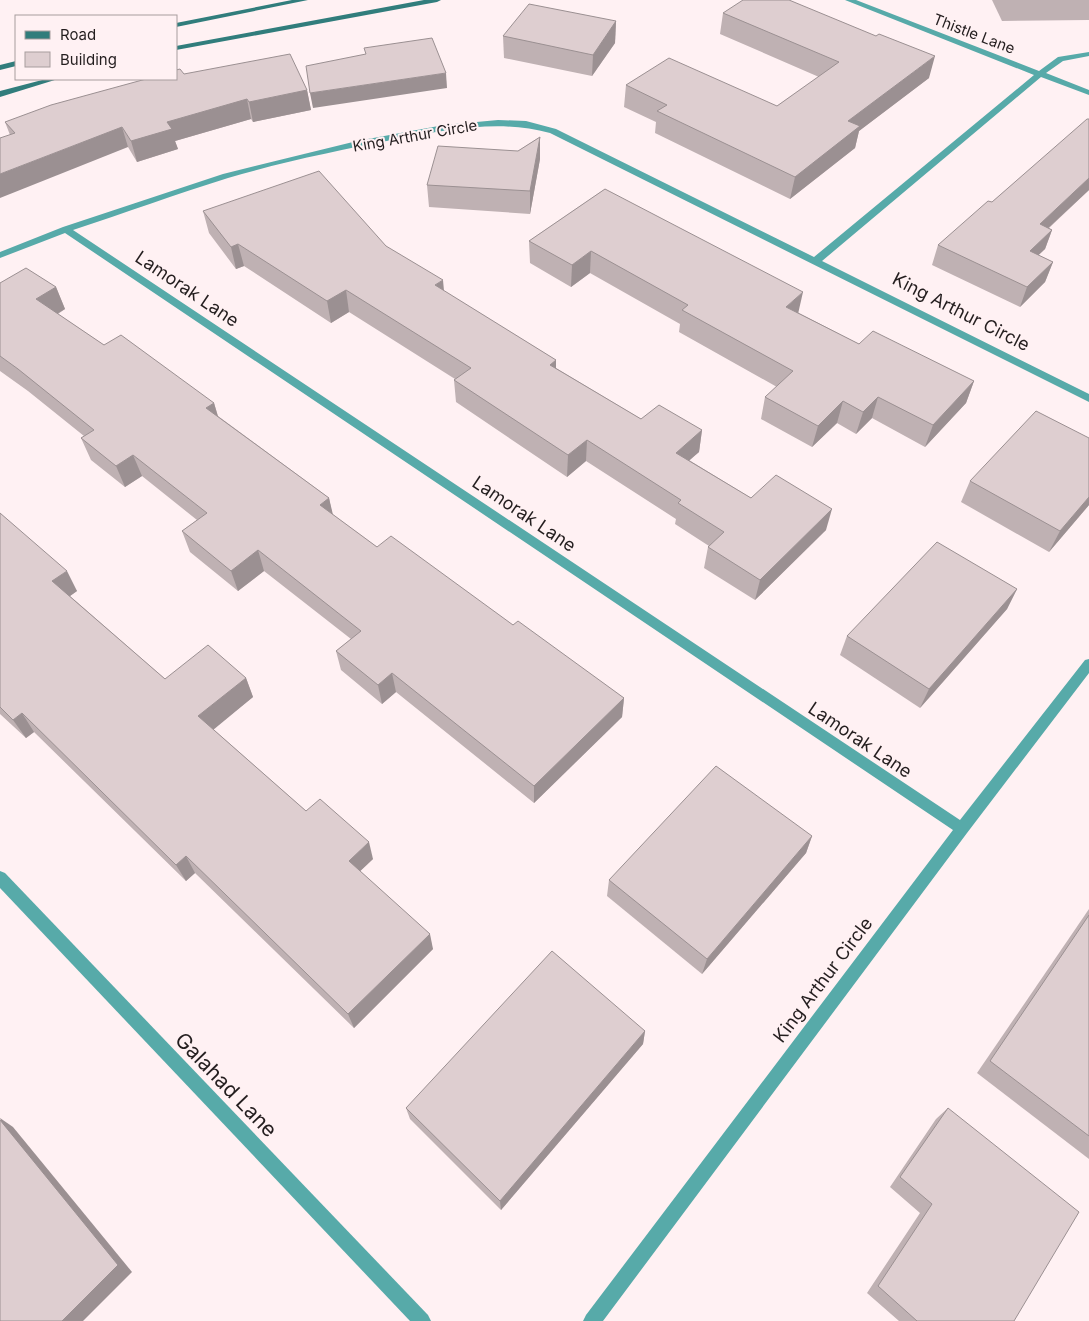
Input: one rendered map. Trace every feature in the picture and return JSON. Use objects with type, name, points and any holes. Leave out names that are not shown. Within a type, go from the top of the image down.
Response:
[{"type":"main road","points":[[178,25],[304,0]]},
{"type":"main road","points":[[178,48],[437,0]]},
{"type":"main road","points":[[0,68],[15,63]]},
{"type":"main road","points":[[0,94],[50,80]]},
{"type":"street","name":"Thistle Lane","points":[[849,0],[1089,93]]},
{"type":"street","points":[[816,262],[1040,74],[1061,59],[1089,54]]},
{"type":"street","name":"King Arthur Circle","points":[[0,255],[66,229],[235,174],[357,144],[444,128],[498,123],[526,124],[553,131],[1089,398]]},
{"type":"street","name":"Lamorak Lane","points":[[66,229],[962,829]]},
{"type":"street","name":"King Arthur Circle","points":[[592,1321],[962,829],[1089,664]]},
{"type":"street","name":"Galahad Lane","points":[[0,878],[422,1321]]},
{"type":"building","points":[[743,0],[789,0],[876,36],[879,34],[935,56],[848,121],[860,126],[795,177],[657,111],[667,105],[626,85],[669,58],[777,106],[839,62],[723,13]]},
{"type":"building","points":[[529,4],[616,21],[593,55],[503,36]]},
{"type":"building","points":[[432,38],[446,73],[310,93],[306,66],[366,54],[364,48]]},
{"type":"building","points":[[290,54],[307,90],[249,102],[247,99],[167,122],[172,129],[131,141],[122,127],[0,174],[0,138],[15,133],[5,122],[51,105],[142,80],[178,80],[178,70],[180,69],[184,74]]},
{"type":"building","points":[[1089,119],[1089,178],[1040,224],[1052,230],[1030,251],[1053,262],[1027,287],[938,245],[988,201],[992,202]]},
{"type":"building","points":[[540,137],[530,191],[427,185],[438,146],[518,151]]},
{"type":"building","points":[[319,171],[386,246],[443,280],[435,285],[556,360],[550,365],[641,419],[659,405],[702,430],[676,453],[751,498],[776,475],[832,509],[760,580],[708,547],[724,532],[678,503],[681,500],[587,440],[568,455],[454,380],[471,368],[346,290],[327,301],[238,244],[231,247],[203,211]]},
{"type":"building","points":[[605,189],[803,292],[786,307],[859,344],[873,331],[974,381],[933,425],[878,397],[863,412],[843,401],[818,426],[765,397],[793,371],[682,310],[688,305],[591,251],[572,265],[529,241]]},
{"type":"building","points":[[26,268],[56,287],[36,299],[104,345],[121,335],[214,403],[206,408],[329,498],[320,505],[377,547],[391,536],[513,625],[518,621],[624,698],[534,786],[392,673],[378,685],[336,651],[361,631],[258,550],[231,571],[182,531],[207,513],[133,455],[116,466],[81,438],[94,430],[0,356],[0,283]]},
{"type":"building","points":[[1036,411],[1089,438],[1089,497],[1060,531],[970,481]]},
{"type":"building","points":[[0,513],[67,571],[52,581],[165,679],[208,645],[246,678],[198,716],[306,811],[320,799],[369,842],[349,861],[430,934],[348,1014],[186,856],[176,865],[22,713],[13,720],[0,707]]},
{"type":"building","points":[[937,542],[1017,589],[929,689],[847,636]]},
{"type":"building","points":[[716,766],[812,836],[707,959],[609,880]]},
{"type":"building","points":[[1089,915],[1089,1136],[990,1061]]},
{"type":"building","points":[[552,951],[645,1031],[500,1201],[406,1108]]},
{"type":"building","points":[[948,1108],[1079,1212],[1014,1321],[917,1321],[878,1286],[932,1204],[900,1177]]},
{"type":"building","points":[[0,1120],[118,1265],[62,1321],[0,1321]]}]
